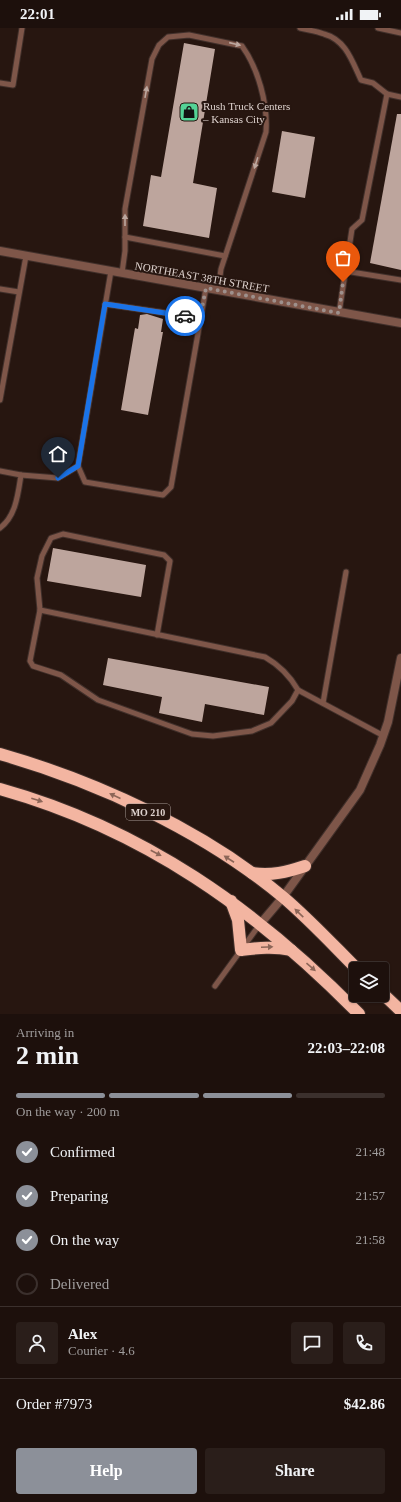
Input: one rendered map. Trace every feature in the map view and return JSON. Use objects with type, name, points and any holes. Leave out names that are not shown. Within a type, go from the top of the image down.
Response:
[{"type":"highway","name":"MO 210","points":[[0,754],[42,767],[118,797],[201,841],[250,873],[283,897],[350,962]]},
{"type":"highway","name":"MO 210","points":[[0,788],[54,806],[128,838],[162,856],[232,901],[261,923],[326,980],[359,1014]]},
{"type":"highway","points":[[250,873],[264,875],[285,873],[305,866]]},
{"type":"highway","points":[[232,901],[241,935],[241,950],[263,947],[278,947],[292,950]]},
{"type":"highway","points":[[389,1000],[401,1011]]},
{"type":"street","name":"NORTHEAST 38TH STREET","points":[[0,251],[401,323]]},
{"type":"street","points":[[261,923],[283,897],[360,790],[384,736],[401,663]]},
{"type":"lane","points":[[0,83],[13,85],[22,28]]},
{"type":"lane","points":[[300,28],[338,39],[346,48],[361,80],[373,83],[387,94],[401,97]]},
{"type":"lane","points":[[378,28],[401,33]]},
{"type":"lane","points":[[122,273],[125,237],[125,209],[152,59],[159,46],[168,37],[189,35],[242,46],[251,59],[261,94],[266,121],[266,132],[221,269],[218,291]]},
{"type":"lane","points":[[339,313],[352,229],[362,220],[387,94]]},
{"type":"lane","points":[[125,237],[225,256]]},
{"type":"lane","points":[[0,400],[26,256]]},
{"type":"lane","points":[[111,271],[78,466],[85,482],[163,495],[171,487],[206,288]]},
{"type":"lane","points":[[345,271],[401,280]]},
{"type":"lane","points":[[0,288],[19,292]]},
{"type":"lane","points":[[105,304],[200,318]]},
{"type":"lane","points":[[0,471],[21,475],[58,478],[78,466]]},
{"type":"lane","points":[[0,528],[9,518],[16,503],[21,475]]},
{"type":"lane","points":[[157,635],[170,562],[164,555],[63,534],[52,538],[42,556],[37,578],[40,610],[30,662],[33,666],[61,675],[98,700],[192,734],[213,736],[252,731],[271,723],[292,701],[298,690]]},
{"type":"lane","points":[[323,703],[346,572]]},
{"type":"lane","points":[[40,610],[265,657],[291,678],[298,690],[384,736]]},
{"type":"lane","points":[[215,986],[261,923]]},
{"type":"building","name":"Rush Truck Centers – Kansas City","points":[[184,43],[215,49],[193,183],[217,188],[209,238],[143,226],[151,175],[161,177]]},
{"type":"building","points":[[397,114],[401,114],[401,270],[370,263]]},
{"type":"building","points":[[282,131],[315,137],[305,198],[272,192]]},
{"type":"building","points":[[147,314],[163,319],[161,332],[163,332],[148,415],[121,410],[135,328],[138,329],[140,315]]},
{"type":"building","points":[[53,548],[146,565],[141,597],[47,581]]},
{"type":"building","points":[[108,658],[269,687],[264,715],[205,704],[202,722],[159,713],[162,697],[103,685]]},
{"type":"way so far","points":[[185,316],[200,318],[206,288],[339,313],[343,282]]},
{"type":"place","name":"Rush Truck Centers – Kansas City","points":[[189,112]]},
{"type":"route","points":[[58,478],[78,466],[105,304],[185,316]]}]
